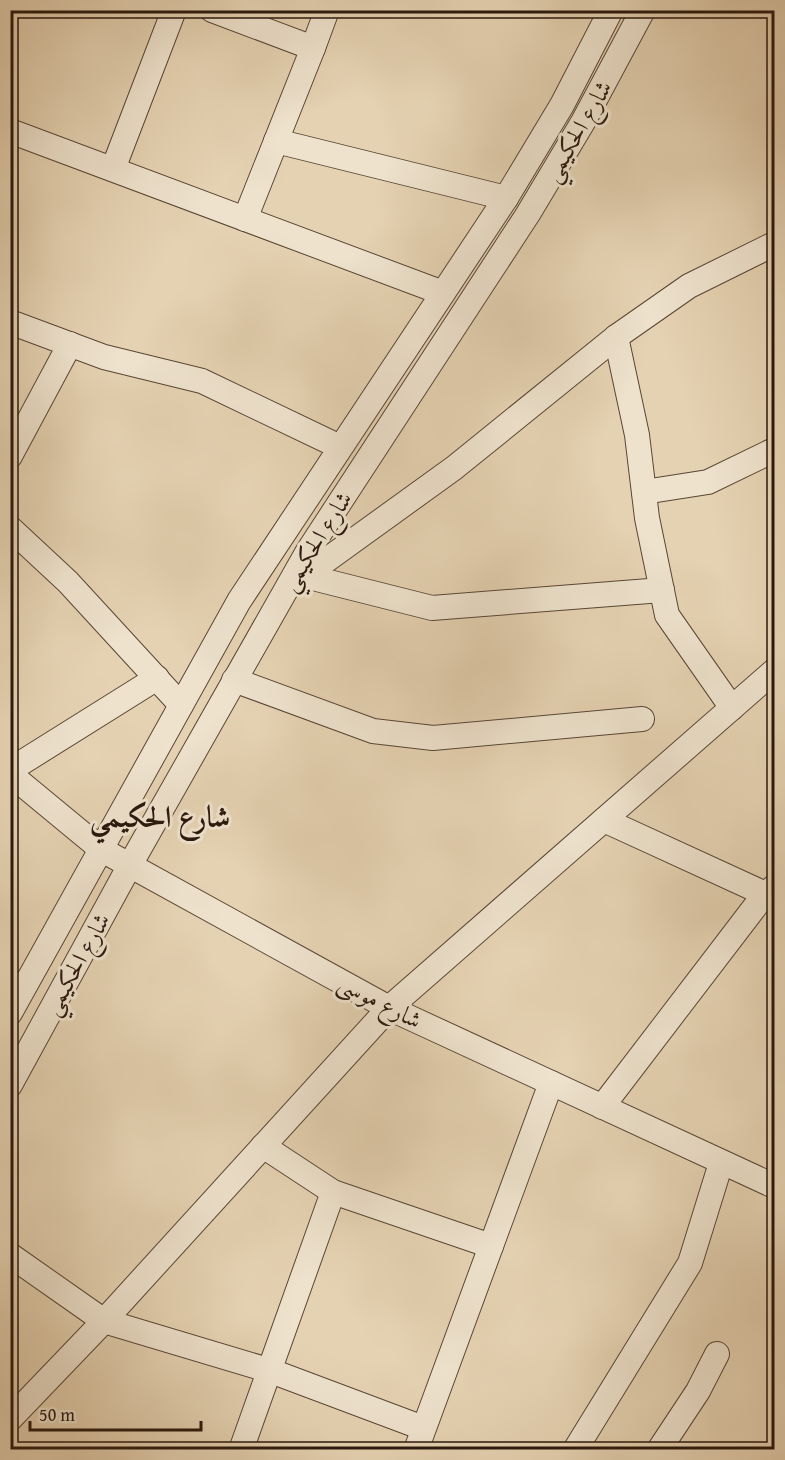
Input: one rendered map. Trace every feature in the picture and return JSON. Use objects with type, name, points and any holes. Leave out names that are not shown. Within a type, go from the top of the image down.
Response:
[{"type":"street","points":[[113,169],[174,10]]},
{"type":"street","points":[[212,10],[313,48]]},
{"type":"street","points":[[246,219],[327,10]]},
{"type":"street","name":"شارع الحكيمي","points":[[10,1013],[239,601],[506,198],[562,105],[611,10]]},
{"type":"street","name":"شارع الحكيمي","points":[[10,1084],[234,680],[295,583],[308,551],[528,214],[583,122],[643,10]]},
{"type":"street","points":[[10,130],[443,293]]},
{"type":"street","points":[[276,141],[506,198]]},
{"type":"street","points":[[295,583],[454,468],[616,337],[690,286],[774,244]]},
{"type":"street","points":[[10,322],[104,357],[202,381],[340,447]]},
{"type":"street","points":[[616,337],[637,435],[644,492],[667,615],[732,708]]},
{"type":"street","points":[[10,456],[70,344]]},
{"type":"street","points":[[644,492],[708,482],[774,450]]},
{"type":"street","points":[[10,528],[68,582],[182,705]]},
{"type":"street","points":[[295,583],[432,608],[662,590]]},
{"type":"street","points":[[10,1419],[104,1321],[389,1008],[774,671]]},
{"type":"street","points":[[10,772],[157,678]]},
{"type":"street","points":[[234,680],[373,731],[434,738],[642,719]]},
{"type":"street","name":"شارع موسى","points":[[10,772],[102,850],[389,1008],[774,1186]]},
{"type":"street","points":[[602,1107],[771,893],[604,820]]},
{"type":"street","points":[[10,1256],[104,1321],[271,1371],[419,1439],[551,1083]]},
{"type":"street","points":[[263,1146],[333,1192],[491,1246]]},
{"type":"street","points":[[575,1449],[690,1263],[721,1162]]},
{"type":"street","points":[[242,1449],[333,1192]]},
{"type":"street","points":[[659,1449],[698,1391],[717,1354]]},
{"type":"district","name":"شارع الحكيمي","points":[[160,816]]}]
